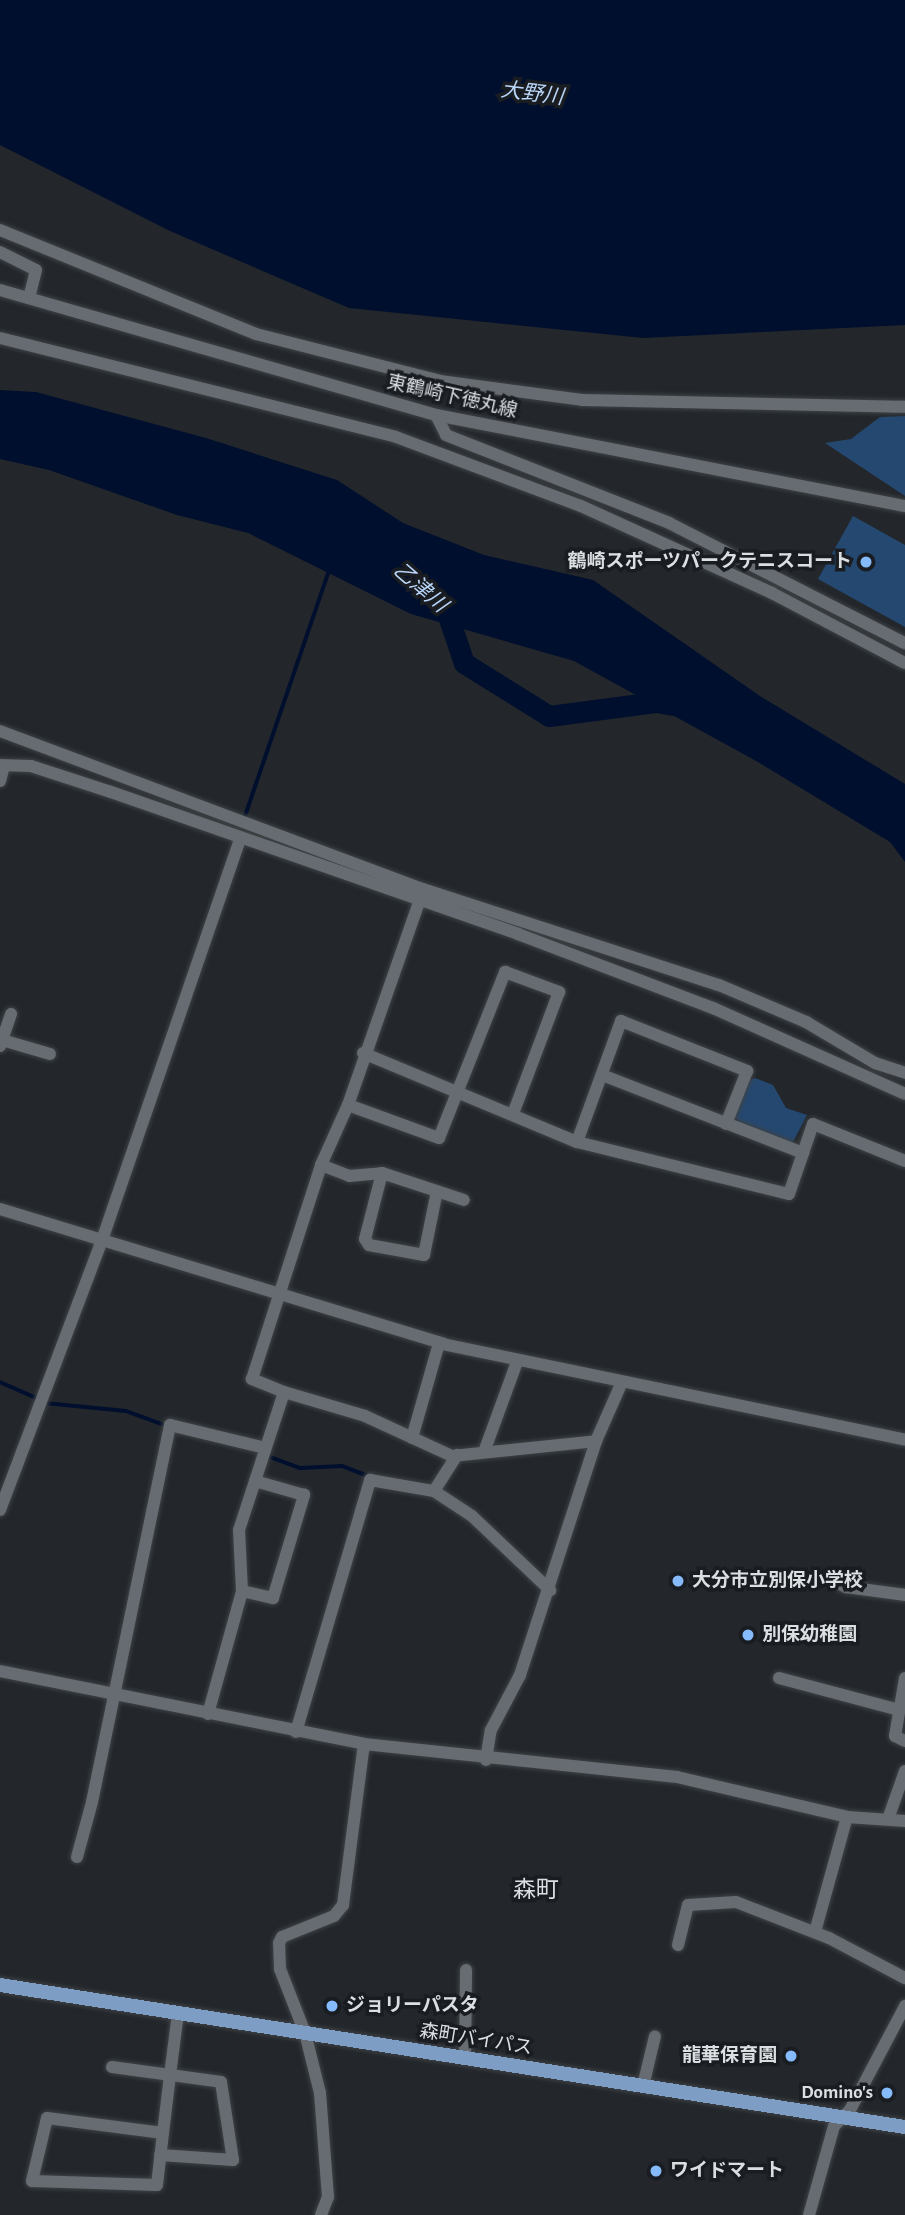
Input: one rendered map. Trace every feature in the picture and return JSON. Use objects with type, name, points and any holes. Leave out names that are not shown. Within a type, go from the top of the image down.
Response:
[{"type":"main road","name":"森町バイパス","points":[[0,1985],[643,2086],[839,2122],[905,2127]]},
{"type":"street","points":[[0,230],[256,334],[440,381],[582,400],[905,407]]},
{"type":"street","points":[[0,252],[36,270],[29,298]]},
{"type":"street","name":"東鶴崎下徳丸線","points":[[0,290],[436,415],[905,506]]},
{"type":"street","points":[[0,338],[396,438],[581,506],[772,593],[905,663]]},
{"type":"street","points":[[436,415],[446,435],[669,523],[905,643]]},
{"type":"street","points":[[0,731],[423,889],[719,985],[806,1022],[875,1063],[905,1073]]},
{"type":"street","points":[[69,757],[111,792]]},
{"type":"street","points":[[0,780],[2,766],[31,766],[111,792],[419,902],[518,934],[713,1008],[905,1094]]},
{"type":"street","points":[[0,1510],[101,1243],[240,838]]},
{"type":"street","points":[[419,902],[363,1053],[348,1105],[321,1165],[252,1379],[284,1392],[365,1416],[457,1455],[596,1441]]},
{"type":"street","points":[[348,1105],[439,1138],[505,972],[559,992],[513,1114]]},
{"type":"street","points":[[10,1014],[1,1043],[50,1054]]},
{"type":"street","points":[[577,1142],[621,1021],[747,1071],[726,1124]]},
{"type":"street","points":[[363,1053],[577,1142],[789,1194],[813,1124],[905,1161]]},
{"type":"street","points":[[602,1075],[803,1153]]},
{"type":"street","points":[[321,1165],[349,1176],[382,1173],[464,1200]]},
{"type":"street","points":[[382,1173],[365,1239],[369,1245],[424,1255],[437,1191]]},
{"type":"street","points":[[0,1209],[101,1243],[439,1343],[517,1362],[905,1440]]},
{"type":"street","points":[[412,1438],[439,1343]]},
{"type":"street","points":[[484,1452],[517,1362]]},
{"type":"street","points":[[486,1760],[491,1730],[520,1675],[550,1590],[596,1441],[622,1382]]},
{"type":"street","points":[[208,1714],[242,1591],[239,1530],[284,1392]]},
{"type":"street","points":[[77,1857],[92,1802],[111,1694],[170,1425],[265,1448]]},
{"type":"street","points":[[434,1491],[457,1455]]},
{"type":"street","points":[[296,1732],[370,1480],[434,1491],[472,1516],[550,1590]]},
{"type":"street","points":[[242,1591],[273,1598],[304,1495],[255,1481]]},
{"type":"street","points":[[830,1579],[846,1587],[905,1595]]},
{"type":"street","points":[[0,1671],[364,1744],[486,1760],[677,1777],[847,1817],[905,1821]]},
{"type":"street","points":[[779,1678],[899,1710]]},
{"type":"street","points":[[905,1678],[895,1736],[905,1741]]},
{"type":"street","points":[[321,2215],[328,2197],[324,2135],[306,2033],[280,1969],[279,1943],[282,1937],[334,1916],[343,1905],[364,1744]]},
{"type":"street","points":[[888,1819],[905,1771]]},
{"type":"street","points":[[815,1932],[847,1817]]},
{"type":"street","points":[[678,1945],[688,1905],[736,1902],[815,1932],[905,1978]]},
{"type":"street","points":[[465,2058],[466,1970]]},
{"type":"street","points":[[809,2215],[839,2122],[905,2006]]},
{"type":"street","points":[[163,2133],[47,2118],[32,2181],[156,2185],[163,2133],[178,2013]]},
{"type":"street","points":[[643,2086],[655,2036]]},
{"type":"street","points":[[112,2067],[221,2082],[233,2160],[160,2155]]},
{"type":"shaded area","points":[[905,416],[905,496],[825,443],[851,439],[880,417]]},
{"type":"shaded area","name":"鶴崎スポーツパークテニスコート","points":[[853,516],[905,545],[905,627],[818,579]]},
{"type":"shaded area","points":[[755,1078],[773,1085],[786,1108],[807,1115],[792,1144],[739,1123],[735,1116],[748,1080]]},
{"type":"water","name":"大野川","points":[[0,0],[905,0],[905,325],[643,338],[349,308],[170,231],[0,145]]},
{"type":"water","points":[[0,390],[36,392],[206,438],[337,480],[403,523],[484,555],[593,580],[760,696],[905,784],[905,862],[890,842],[758,762],[574,661],[411,614],[248,533],[177,515],[49,470],[0,459]]},
{"type":"waterway","points":[[244,819],[328,573]]},
{"type":"waterway","name":"乙津川","points":[[444,604],[464,663],[549,716],[655,702],[675,705]]},
{"type":"waterway","points":[[0,1382],[39,1399]]},
{"type":"waterway","points":[[45,1403],[126,1411],[162,1424]]},
{"type":"waterway","points":[[270,1457],[300,1468],[342,1466],[366,1475]]},
{"type":"place","name":"鶴崎スポーツパークテニスコート","points":[[866,562]]},
{"type":"place","name":"大分市立別保小学校","points":[[678,1581]]},
{"type":"place","name":"別保幼稚園","points":[[748,1635]]},
{"type":"place","name":"ジョリーパスタ","points":[[332,2006]]},
{"type":"place","name":"龍華保育園","points":[[791,2056]]},
{"type":"place","name":"Domino's","points":[[887,2093]]},
{"type":"place","name":"ワイドマート","points":[[656,2171]]},
{"type":"district","name":"森町","points":[[536,1891]]}]
